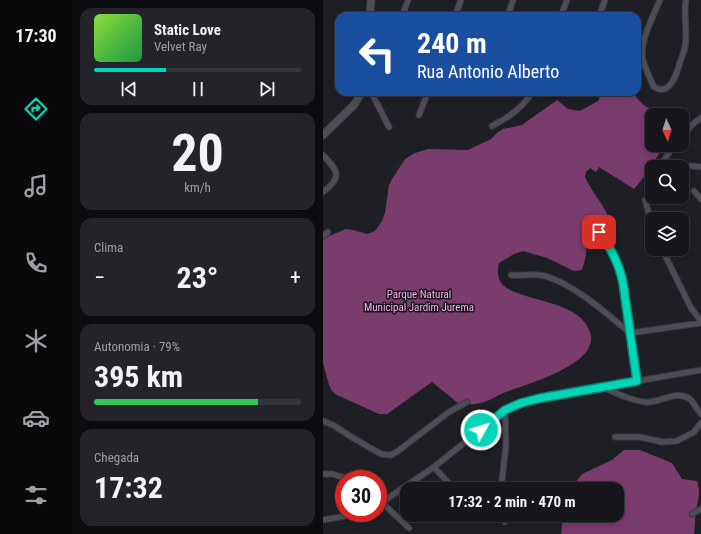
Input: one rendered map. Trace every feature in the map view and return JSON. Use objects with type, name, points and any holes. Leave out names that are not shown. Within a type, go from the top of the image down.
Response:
[{"type":"main road","points":[[370,12],[371,0]]},
{"type":"main road","points":[[323,135],[354,105],[360,96]]},
{"type":"street","points":[[404,12],[408,0]]},
{"type":"street","points":[[456,12],[461,0]]},
{"type":"street","points":[[509,12],[513,0]]},
{"type":"street","points":[[562,12],[567,0]]},
{"type":"street","points":[[600,12],[605,0]]},
{"type":"street","points":[[660,0],[644,43],[643,52],[643,60],[654,87],[657,90],[662,90],[668,87],[676,75],[685,48],[686,32],[684,10],[686,0]]},
{"type":"street","points":[[373,96],[389,127]]},
{"type":"street","points":[[419,115],[426,96]]},
{"type":"street","points":[[492,126],[521,108],[530,96]]},
{"type":"street","points":[[689,128],[701,118]]},
{"type":"street","points":[[323,154],[332,164],[336,174],[336,179],[335,182],[323,192]]},
{"type":"street","points":[[691,166],[701,167]]},
{"type":"street","points":[[694,191],[701,199]]},
{"type":"street","points":[[323,236],[328,232]]},
{"type":"street","points":[[599,232],[610,246],[620,268],[637,381]]},
{"type":"street","points":[[511,275],[533,274],[562,283],[594,305],[630,333],[701,322],[691,308],[666,256]]},
{"type":"street","points":[[387,500],[434,467],[505,410],[521,403],[541,398],[701,370]]},
{"type":"street","points":[[603,388],[644,402],[657,402],[677,396],[684,396],[690,399],[701,414]]},
{"type":"street","points":[[323,421],[333,425],[348,436],[381,454],[391,455],[449,412],[467,402]]},
{"type":"street","points":[[502,482],[506,445],[505,410]]},
{"type":"street","points":[[615,437],[640,437],[662,442],[677,441],[694,432],[701,423]]},
{"type":"street","points":[[434,467],[448,482]]},
{"type":"street","points":[[323,474],[335,475]]},
{"type":"street","points":[[387,509],[409,528]]},
{"type":"street","points":[[692,514],[701,509]]},
{"type":"street","points":[[323,520],[335,518]]},
{"type":"green space","name":"Parque Natural Municipal Jardim Jurema","points":[[600,96],[636,96],[640,102],[649,108],[645,108],[645,152],[660,152],[655,160],[645,160],[645,175],[634,189],[599,167],[596,172],[590,168],[586,172],[585,177],[587,182],[608,216],[604,219],[592,222],[586,229],[586,253],[582,270],[574,271],[547,258],[523,251],[514,254],[499,263],[498,274],[500,281],[506,288],[516,293],[556,305],[579,317],[587,326],[590,333],[591,340],[588,350],[569,366],[556,373],[503,393],[487,401],[475,404],[459,404],[432,382],[387,414],[379,414],[337,395],[332,391],[323,363],[323,240],[346,229],[367,234],[375,231],[382,221],[385,213],[389,185],[392,179],[405,159],[415,153],[428,149],[468,150],[491,139],[503,129],[522,125],[557,100],[568,109],[580,111],[598,101]]},
{"type":"green space","points":[[624,450],[640,450],[672,463],[682,479],[697,481],[699,492],[694,534],[561,534],[562,522],[624,522],[624,482],[576,482],[582,474],[612,460]]},
{"type":"route","points":[[481,430],[505,410],[521,403],[637,381],[620,268],[610,246],[599,232]]}]
